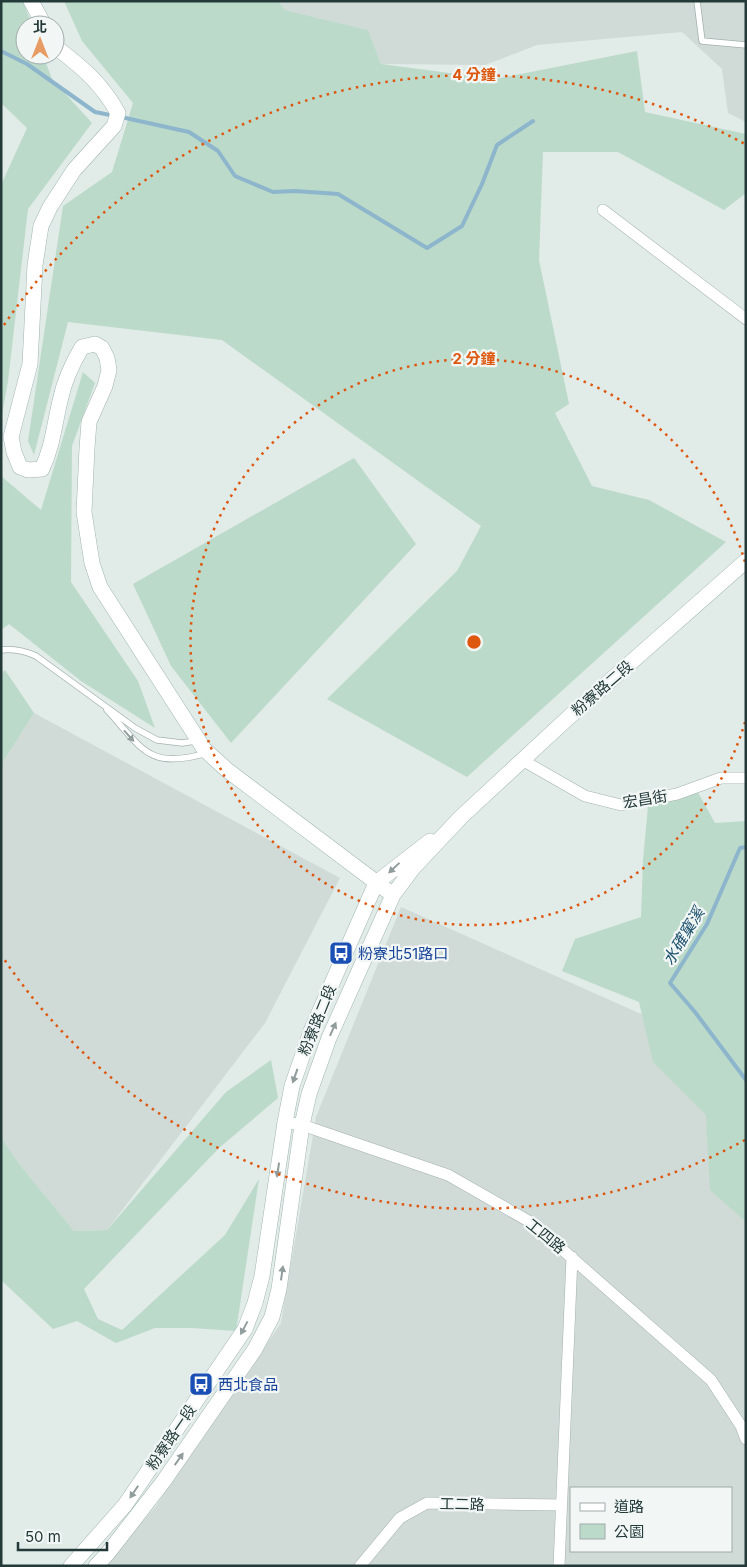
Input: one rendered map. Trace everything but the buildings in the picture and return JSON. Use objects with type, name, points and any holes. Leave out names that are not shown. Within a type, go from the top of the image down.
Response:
[{"type":"main road","points":[[31,1],[39,15]]},
{"type":"main road","points":[[65,54],[86,71],[109,96],[116,119],[74,170],[50,207],[41,226],[35,265],[30,364],[15,418],[12,437],[14,452],[20,466],[28,470],[42,469],[49,454],[60,401],[73,362],[82,347],[95,344],[102,348],[107,358],[109,370],[105,386],[89,422],[86,448],[84,512],[92,563],[100,587],[204,747],[227,770],[393,895]]},
{"type":"main road","name":"粉寮路二段","points":[[302,1125],[309,1094],[329,1038],[393,895],[413,868],[461,817],[576,710],[746,561]]},
{"type":"main road","name":"粉寮路二段","points":[[285,1122],[292,1086],[311,1031],[376,883],[461,817]]},
{"type":"main road","name":"粉寮路一段","points":[[71,1566],[125,1505],[245,1328],[255,1303],[262,1276],[285,1122]]},
{"type":"main road","name":"粉寮路一段","points":[[96,1566],[163,1482],[255,1348],[272,1317],[279,1290],[302,1125]]},
{"type":"street","points":[[603,210],[746,319]]},
{"type":"street","name":"宏昌街","points":[[522,760],[586,796],[621,805],[677,794],[721,778],[746,778]]},
{"type":"street","name":"工四路","points":[[285,1122],[302,1125],[448,1176],[532,1222],[711,1380],[741,1426],[746,1439]]},
{"type":"street","points":[[559,1566],[572,1257]]},
{"type":"street","name":"工二路","points":[[360,1566],[400,1518],[427,1503],[561,1504]]},
{"type":"lane","points":[[696,1],[702,41],[746,45]]},
{"type":"lane","points":[[1,650],[24,651],[36,656],[136,728],[157,740],[204,747]]},
{"type":"lane","points":[[97,700],[133,741],[151,756],[168,759],[190,757],[204,747]]},
{"type":"shaded area","points":[[278,1],[746,1],[746,122],[728,113],[722,69],[682,32],[537,45],[485,65],[381,64],[368,30],[285,10]]},
{"type":"shaded area","points":[[34,713],[340,878],[265,1023],[107,1230],[74,1231],[20,1165],[1,1137],[1,765]]},
{"type":"shaded area","points":[[401,907],[686,1034],[746,1132],[746,1566],[103,1566],[156,1506],[281,1323],[316,1117]]},
{"type":"green space","points":[[1,1],[23,1],[28,15],[15,15],[15,65],[47,65],[52,79],[92,123],[28,209],[8,381],[1,420],[1,185],[27,128],[1,103]]},
{"type":"green space","points":[[64,1],[278,1],[285,10],[368,30],[381,64],[495,79],[637,51],[645,112],[746,134],[746,193],[724,210],[618,152],[543,152],[539,260],[569,404],[555,413],[592,486],[649,500],[726,542],[467,777],[327,699],[457,571],[481,526],[222,340],[68,322],[34,455],[28,441],[63,206],[112,172],[133,103],[82,41]]},
{"type":"green space","points":[[83,372],[95,383],[72,446],[71,582],[138,681],[155,728],[81,681],[9,624],[1,630],[1,476],[41,510]]},
{"type":"green space","points":[[354,458],[416,544],[231,743],[171,666],[133,584]]},
{"type":"green space","points":[[5,670],[34,713],[1,765],[1,674]]},
{"type":"green space","points":[[696,789],[715,823],[746,821],[746,1222],[710,1190],[706,1115],[653,1062],[639,1002],[562,971],[575,939],[641,917],[643,860],[649,796]]},
{"type":"green space","points":[[271,1060],[278,1098],[219,1148],[84,1289],[98,1319],[122,1330],[225,1235],[259,1179],[236,1331],[155,1328],[116,1343],[77,1321],[53,1329],[1,1280],[1,1137],[20,1165],[74,1231],[107,1230],[226,1092]]},
{"type":"waterway","points":[[1,51],[27,64],[95,112],[115,116]]},
{"type":"waterway","points":[[121,117],[189,132],[218,151],[235,176],[273,192],[295,191],[338,194],[427,248],[462,226],[482,184],[497,145],[533,121]]},
{"type":"waterway","name":"水確窠溪","points":[[746,847],[740,848],[707,924],[670,983],[695,1012],[746,1080]]},
{"type":"place","name":"粉寮北51路口","points":[[341,953]]},
{"type":"place","name":"西北食品","points":[[201,1384]]}]
